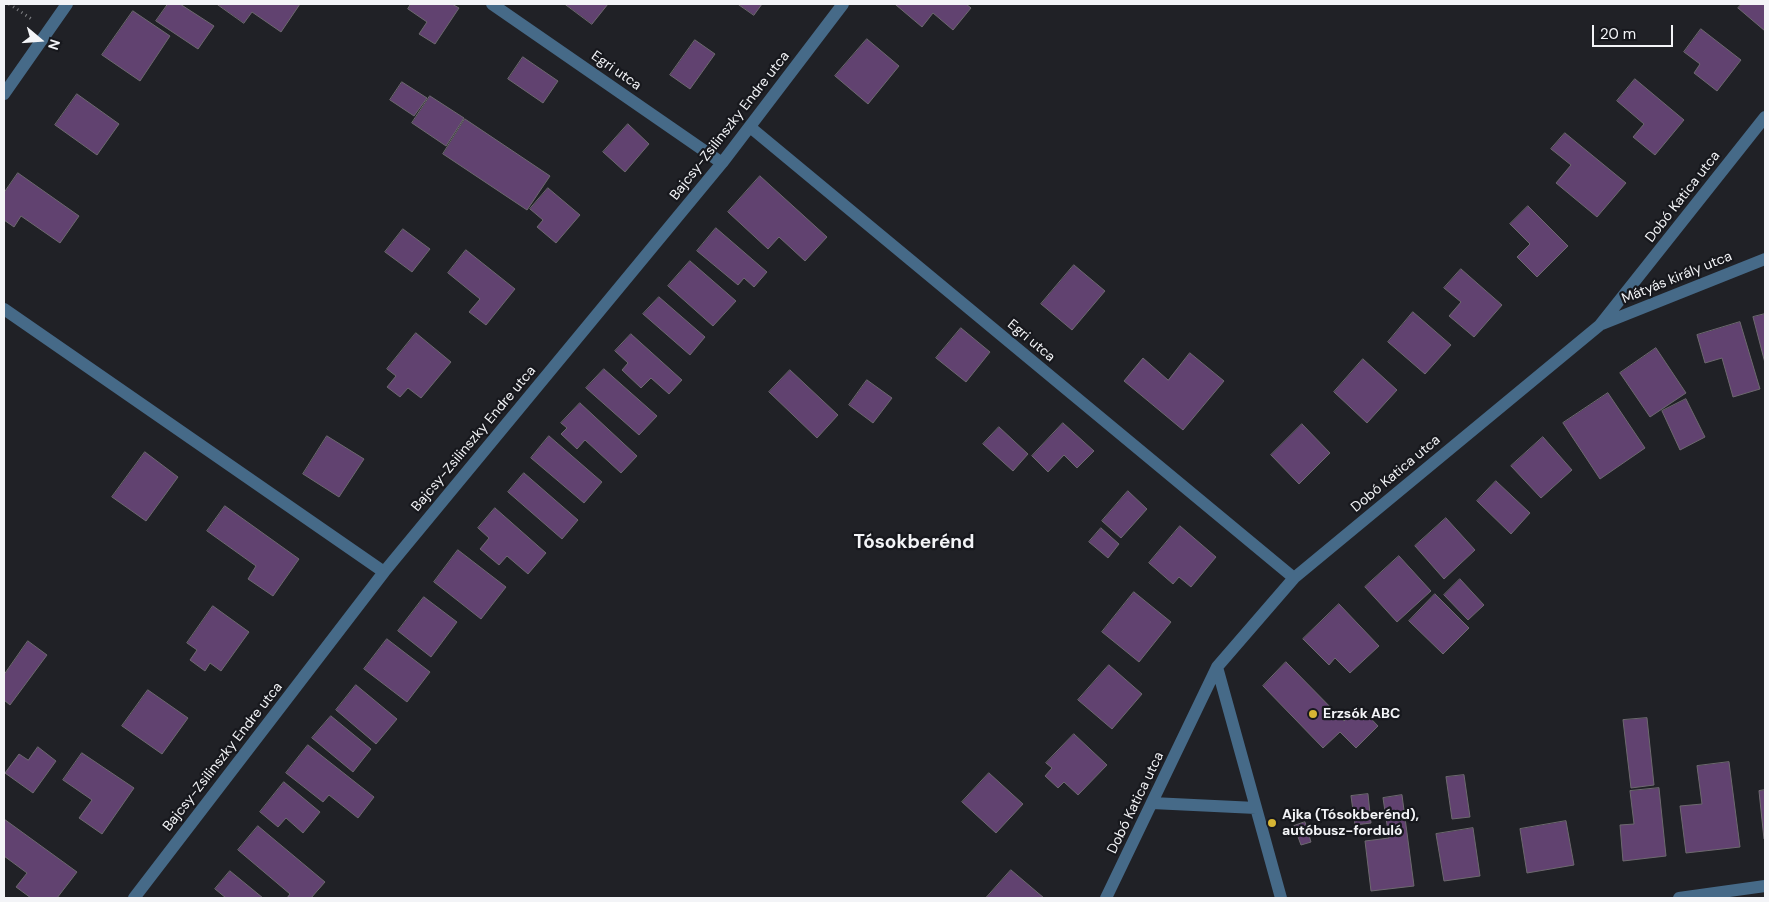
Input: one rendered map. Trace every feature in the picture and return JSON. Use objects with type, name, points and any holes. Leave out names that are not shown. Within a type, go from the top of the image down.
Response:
[{"type":"street","points":[[4,94],[67,4]]},
{"type":"street","name":"Egri utca","points":[[492,4],[722,163]]},
{"type":"street","name":"Bajcsy-Zsilinszky Endre utca","points":[[134,898],[384,572],[722,163],[844,4]]},
{"type":"street","name":"Dobó Katica utca","points":[[1106,898],[1217,667],[1294,578],[1600,325],[1765,117]]},
{"type":"street","name":"Egri utca","points":[[750,127],[1294,578]]},
{"type":"street","name":"Mátyás király utca","points":[[1600,325],[1765,259]]},
{"type":"street","points":[[4,309],[384,572]]},
{"type":"street","points":[[1217,667],[1281,898]]},
{"type":"street","points":[[1152,803],[1256,808]]},
{"type":"street","points":[[1679,898],[1765,886]]},
{"type":"path","points":[[9,4],[48,30]]},
{"type":"building","points":[[168,4],[180,4],[214,26],[198,49],[156,21]]},
{"type":"building","points":[[217,4],[300,4],[281,32],[252,12],[244,23]]},
{"type":"building","points":[[411,4],[452,4],[459,8],[435,44],[419,34],[427,22],[408,9]]},
{"type":"building","points":[[565,4],[608,4],[592,24]]},
{"type":"building","points":[[738,4],[762,4],[754,15]]},
{"type":"building","points":[[966,4],[971,8],[953,30],[933,13],[922,27],[896,5]]},
{"type":"building","points":[[1742,4],[1765,4],[1765,31],[1738,8]]},
{"type":"building","points":[[133,11],[170,36],[140,81],[102,55]]},
{"type":"building","points":[[1701,29],[1741,60],[1717,91],[1694,73],[1700,64],[1684,52]]},
{"type":"building","points":[[867,39],[899,66],[868,104],[835,76]]},
{"type":"building","points":[[695,40],[715,54],[690,89],[670,75]]},
{"type":"building","points":[[523,57],[558,81],[543,103],[508,79]]},
{"type":"building","points":[[1635,79],[1684,120],[1655,155],[1633,137],[1644,124],[1617,101]]},
{"type":"building","points":[[402,82],[427,98],[414,116],[390,100]]},
{"type":"building","points":[[77,94],[119,124],[97,155],[55,125]]},
{"type":"building","points":[[430,96],[464,118],[446,146],[412,123]]},
{"type":"building","points":[[465,119],[550,176],[527,210],[443,154]]},
{"type":"building","points":[[628,124],[649,144],[625,172],[603,152]]},
{"type":"building","points":[[1565,133],[1626,183],[1597,217],[1556,183],[1571,165],[1551,149]]},
{"type":"building","points":[[18,173],[79,216],[60,243],[21,216],[14,227],[4,220],[4,193]]},
{"type":"building","points":[[760,176],[827,237],[805,261],[779,237],[768,249],[728,212]]},
{"type":"building","points":[[548,188],[580,215],[556,243],[537,227],[543,220],[530,209]]},
{"type":"building","points":[[1528,206],[1568,246],[1537,277],[1517,257],[1530,244],[1510,224]]},
{"type":"building","points":[[716,228],[767,272],[754,287],[744,278],[738,285],[697,251]]},
{"type":"building","points":[[403,229],[430,249],[412,272],[385,252]]},
{"type":"building","points":[[466,250],[515,289],[486,325],[469,312],[480,299],[448,273]]},
{"type":"building","points":[[690,261],[736,301],[713,326],[668,286]]},
{"type":"building","points":[[1074,265],[1105,291],[1072,330],[1041,304]]},
{"type":"building","points":[[1461,269],[1502,305],[1474,337],[1449,316],[1461,302],[1444,288]]},
{"type":"building","points":[[659,297],[705,337],[690,355],[643,314]]},
{"type":"building","points":[[1413,312],[1451,345],[1425,374],[1388,342]]},
{"type":"building","points":[[1765,314],[1765,363],[1753,317]]},
{"type":"building","points":[[1740,322],[1760,389],[1733,397],[1722,358],[1705,363],[1697,335]]},
{"type":"building","points":[[961,328],[990,352],[966,382],[936,358]]},
{"type":"building","points":[[416,333],[451,362],[421,398],[408,388],[400,397],[387,387],[396,376],[387,369]]},
{"type":"building","points":[[631,334],[682,380],[669,394],[651,378],[641,388],[622,370],[628,363],[615,351]]},
{"type":"building","points":[[1656,348],[1686,393],[1650,417],[1620,373]]},
{"type":"building","points":[[1190,353],[1224,381],[1183,430],[1124,381],[1143,358],[1168,380]]},
{"type":"building","points":[[1363,359],[1397,390],[1367,423],[1334,392]]},
{"type":"building","points":[[604,369],[657,416],[639,435],[586,388]]},
{"type":"building","points":[[790,370],[838,415],[817,438],[769,392]]},
{"type":"building","points":[[867,380],[892,398],[873,423],[849,405]]},
{"type":"building","points":[[1608,393],[1645,448],[1600,479],[1563,423]]},
{"type":"building","points":[[1686,399],[1705,437],[1680,450],[1662,411]]},
{"type":"building","points":[[580,403],[637,456],[621,473],[585,440],[577,449],[561,434],[567,428],[561,423]]},
{"type":"building","points":[[1063,423],[1094,451],[1077,468],[1064,455],[1048,472],[1032,456]]},
{"type":"building","points":[[1302,424],[1330,453],[1299,484],[1271,455]]},
{"type":"building","points":[[999,427],[1028,454],[1013,471],[983,444]]},
{"type":"building","points":[[327,436],[364,459],[339,497],[303,474]]},
{"type":"building","points":[[549,436],[602,482],[584,503],[531,458]]},
{"type":"building","points":[[1543,437],[1572,470],[1541,498],[1511,466]]},
{"type":"building","points":[[145,452],[178,477],[146,521],[112,497]]},
{"type":"building","points":[[524,473],[578,520],[562,539],[508,492]]},
{"type":"building","points":[[1496,481],[1530,513],[1511,534],[1477,501]]},
{"type":"building","points":[[1128,491],[1147,509],[1121,538],[1102,521]]},
{"type":"building","points":[[225,506],[299,559],[273,596],[248,579],[256,566],[207,531]]},
{"type":"building","points":[[495,508],[546,553],[528,574],[507,556],[499,565],[480,549],[489,538],[478,528]]},
{"type":"building","points":[[1446,518],[1475,550],[1444,579],[1415,546]]},
{"type":"building","points":[[1180,526],[1216,557],[1191,587],[1179,577],[1173,584],[1149,563]]},
{"type":"building","points":[[1101,528],[1119,544],[1108,558],[1089,542]]},
{"type":"building","points":[[458,550],[506,587],[481,619],[434,582]]},
{"type":"building","points":[[1399,556],[1431,591],[1397,622],[1365,587]]},
{"type":"building","points":[[1460,579],[1484,605],[1468,620],[1444,595]]},
{"type":"building","points":[[1134,592],[1171,622],[1139,662],[1102,632]]},
{"type":"building","points":[[1435,594],[1469,628],[1443,654],[1409,621]]},
{"type":"building","points":[[424,597],[457,622],[431,657],[398,631]]},
{"type":"building","points":[[1339,604],[1379,646],[1350,673],[1335,658],[1329,665],[1303,639]]},
{"type":"building","points":[[213,606],[249,632],[221,671],[210,663],[205,671],[190,660],[197,650],[187,643]]},
{"type":"building","points":[[387,639],[430,672],[407,702],[364,669]]},
{"type":"building","points":[[28,641],[47,655],[10,705],[4,700],[4,675]]},
{"type":"building","points":[[1286,662],[1344,721],[1359,706],[1378,726],[1356,748],[1340,732],[1323,748],[1263,686]]},
{"type":"building","points":[[1109,665],[1142,694],[1112,729],[1078,700]]},
{"type":"building","points":[[356,685],[397,719],[376,744],[336,710]]},
{"type":"building","points":[[148,690],[188,718],[162,754],[122,726]]},
{"type":"building","points":[[331,716],[371,749],[353,772],[312,738]]},
{"type":"building","points":[[1647,718],[1654,785],[1631,788],[1623,720]]},
{"type":"building","points":[[1074,734],[1107,765],[1078,795],[1064,782],[1058,788],[1045,776],[1052,768],[1046,763]]},
{"type":"building","points":[[308,745],[374,797],[358,818],[329,795],[323,802],[286,773]]},
{"type":"building","points":[[38,747],[56,761],[33,793],[5,773],[19,754],[28,760]]},
{"type":"building","points":[[82,753],[134,788],[102,834],[79,818],[92,800],[63,780]]},
{"type":"building","points":[[1729,762],[1740,847],[1686,853],[1680,806],[1702,804],[1697,766]]},
{"type":"building","points":[[989,773],[1023,804],[996,833],[962,802]]},
{"type":"building","points":[[1464,775],[1470,817],[1452,819],[1446,777]]},
{"type":"building","points":[[284,782],[320,812],[303,833],[286,818],[278,827],[260,812]]},
{"type":"building","points":[[1659,788],[1666,856],[1623,861],[1620,825],[1634,824],[1630,791]]},
{"type":"building","points":[[1765,790],[1765,838],[1764,839],[1759,791]]},
{"type":"building","points":[[1368,794],[1371,823],[1355,825],[1351,796]]},
{"type":"building","points":[[1402,795],[1414,886],[1371,891],[1365,841],[1389,838],[1383,798]]},
{"type":"building","points":[[4,819],[77,872],[57,898],[31,898],[16,887],[27,873],[4,856]]},
{"type":"building","points":[[1566,821],[1574,865],[1527,873],[1520,829]]},
{"type":"building","points":[[1305,822],[1311,842],[1301,845],[1294,826]]},
{"type":"building","points":[[258,826],[325,882],[311,898],[287,898],[290,894],[238,850]]},
{"type":"building","points":[[1473,828],[1480,876],[1444,881],[1436,834]]},
{"type":"building","points":[[1011,870],[1044,898],[986,898]]},
{"type":"building","points":[[230,871],[263,898],[226,898],[215,889]]},
{"type":"place","name":"Erzsók ABC","points":[[1313,714]]},
{"type":"place","name":"Ajka (Tósokberénd), autóbusz-forduló","points":[[1272,823]]},
{"type":"district","name":"Tósokberénd","points":[[914,543]]}]
